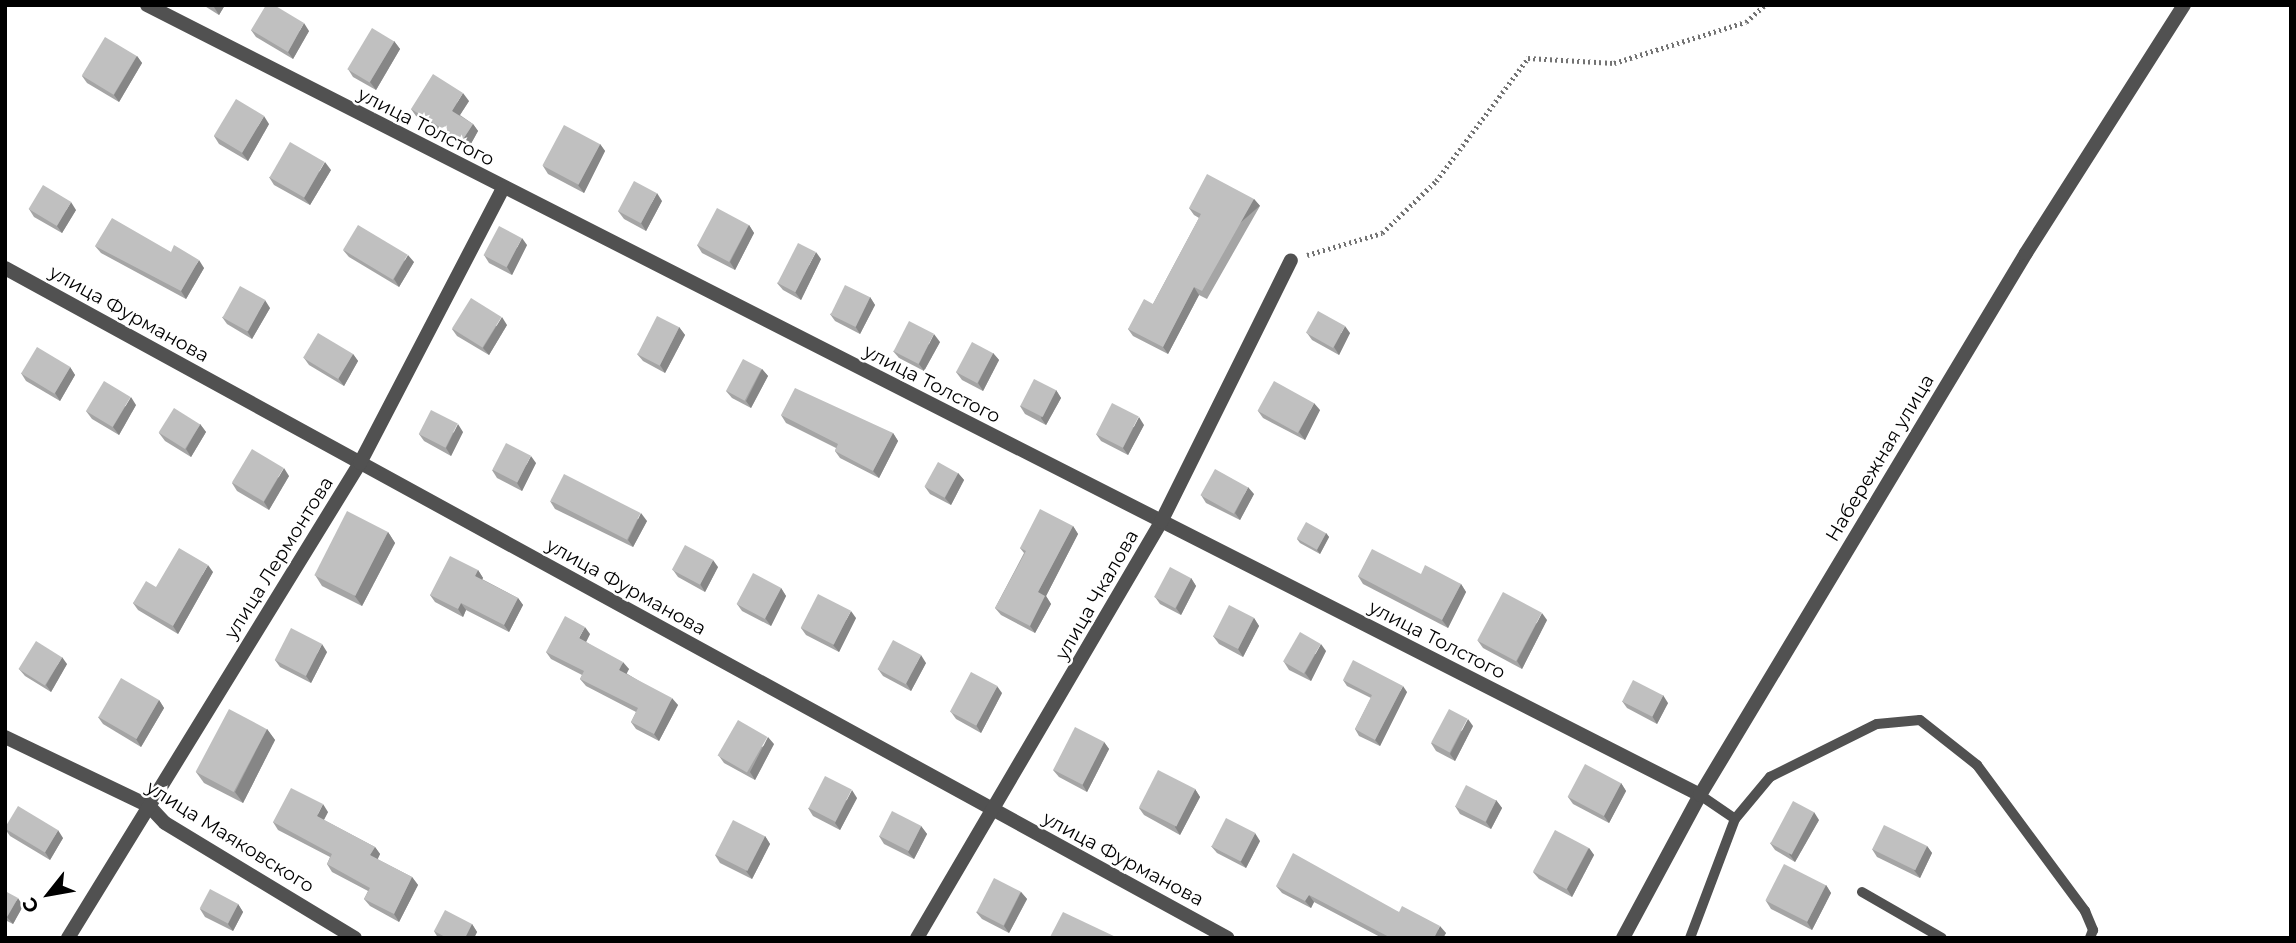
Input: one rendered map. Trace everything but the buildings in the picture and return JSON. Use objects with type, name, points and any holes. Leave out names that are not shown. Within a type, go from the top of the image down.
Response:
[{"type":"street","name":"улица Толстого","points":[[147,5],[1700,795]]},
{"type":"street","name":"Набережная улица","points":[[1623,938],[1700,795],[2026,253],[2184,5]]},
{"type":"street","name":"улица Лермонтова","points":[[68,938],[360,463],[503,188]]},
{"type":"street","name":"улица Чкалова","points":[[917,938],[994,811],[1161,522],[1291,260]]},
{"type":"street","name":"улица Фурманова","points":[[5,268],[1228,938]]},
{"type":"street","name":"улица Маяковского","points":[[5,737],[149,806],[165,823],[355,938]]},
{"type":"lane","points":[[1689,938],[1735,819],[1770,777],[1877,724],[1920,720],[1977,765],[2085,911],[2093,930],[2090,938]]},
{"type":"lane","points":[[1700,795],[1735,819]]},
{"type":"lane","points":[[1862,892],[1942,938]]},
{"type":"path","points":[[1291,260],[1381,233],[1436,181],[1528,58],[1614,63],[1746,22],[1765,5]]}]
